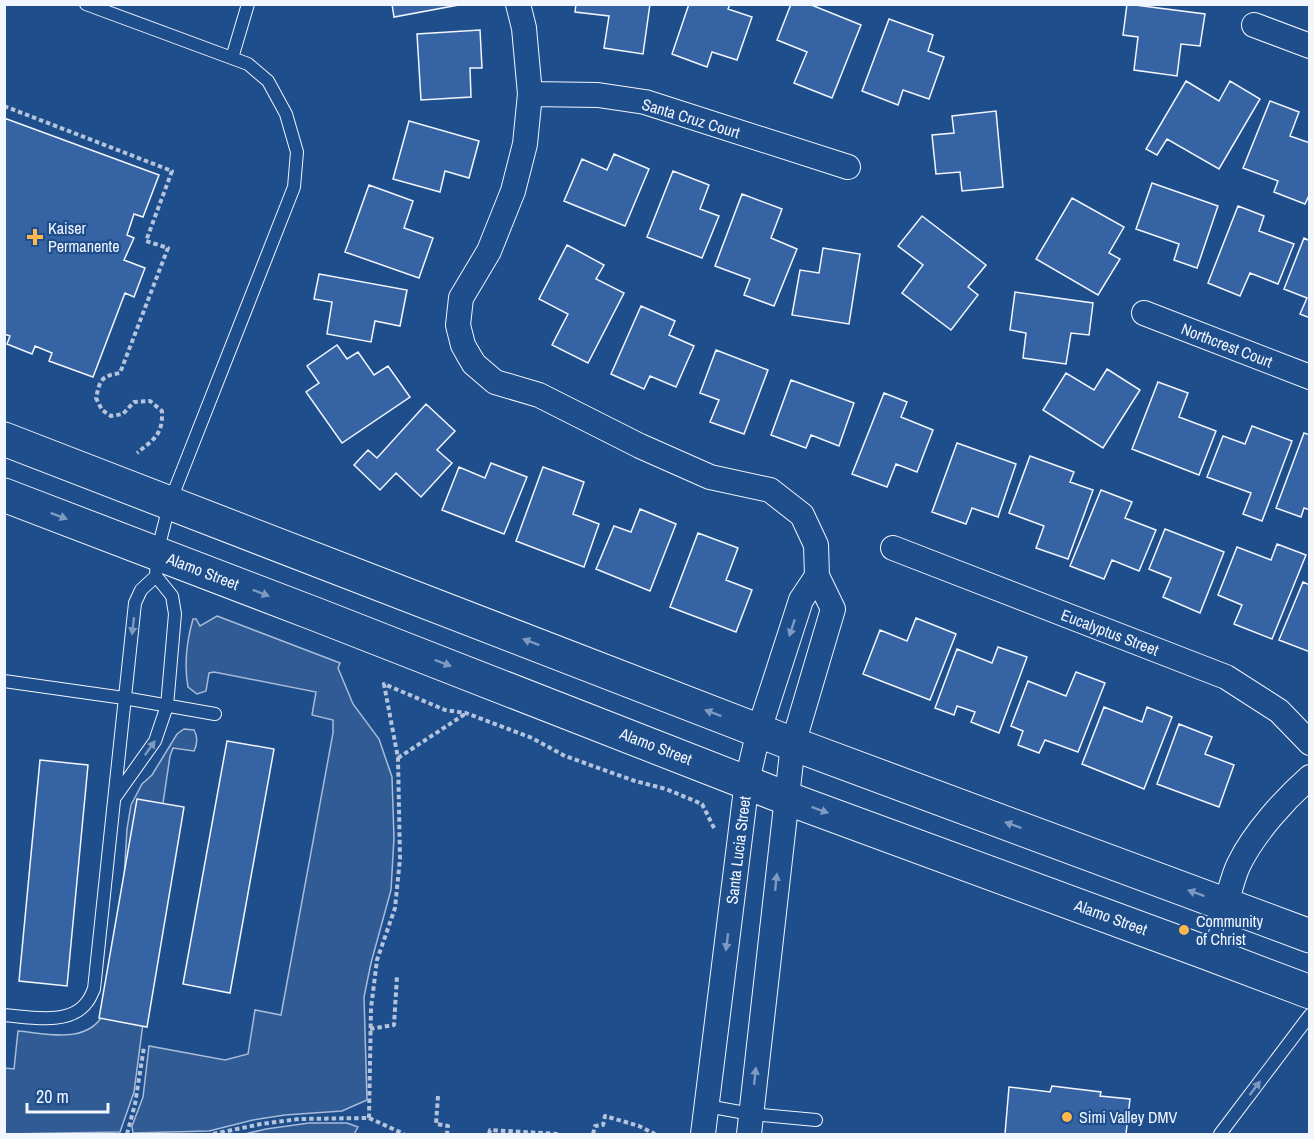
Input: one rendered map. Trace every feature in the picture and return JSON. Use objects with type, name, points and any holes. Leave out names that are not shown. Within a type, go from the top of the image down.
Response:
[{"type":"main road","points":[[4,439],[793,744],[1310,936]]},
{"type":"main road","name":"Alamo Street","points":[[4,495],[156,564],[747,781],[786,798],[1310,993]]},
{"type":"street","points":[[518,4],[524,28],[530,94],[525,144],[513,191],[489,250],[460,298],[458,325],[463,345],[474,364],[495,382],[539,395],[640,446],[710,477],[770,490],[802,515],[816,545],[817,576],[833,609],[793,744],[750,1124]]},
{"type":"street","points":[[1254,25],[1310,46]]},
{"type":"street","name":"Santa Cruz Court","points":[[530,94],[598,95],[645,102],[848,167]]},
{"type":"street","name":"Northcrest Court","points":[[1144,313],[1310,377]]},
{"type":"street","name":"Eucalyptus Street","points":[[893,548],[1226,677],[1279,711],[1310,743]]},
{"type":"street","name":"Santa Lucia Street","points":[[704,1134],[747,781],[759,730],[801,600],[817,576]]},
{"type":"street","points":[[1226,904],[1239,863],[1294,790],[1310,777]]},
{"type":"lane","points":[[4,1015],[48,1018],[71,1015],[87,1003],[94,989],[135,603],[156,564],[170,502],[294,187],[297,152],[286,114],[268,81],[248,64],[86,4]]},
{"type":"lane","points":[[232,57],[248,4]]},
{"type":"lane","points":[[116,796],[155,741],[167,706],[175,614],[172,596],[156,564]]},
{"type":"lane","points":[[4,681],[215,714]]},
{"type":"lane","points":[[1207,953],[1226,904]]},
{"type":"lane","points":[[1220,1134],[1310,1015]]},
{"type":"lane","points":[[707,1106],[750,1124],[816,1120]]},
{"type":"path","points":[[4,106],[172,171],[146,241],[168,248],[120,373],[109,375],[100,381],[96,398],[102,410],[111,416],[123,414],[134,402],[150,400],[162,411],[163,425],[156,438],[136,453]]},
{"type":"path","points":[[369,1118],[370,1008],[377,960],[395,908],[400,859],[398,758],[384,684],[445,710],[466,713],[532,738],[565,756],[635,781],[666,789],[702,804],[715,829],[714,839]]},
{"type":"path","points":[[398,758],[466,713]]},
{"type":"path","points":[[370,1029],[394,1026],[397,976]]},
{"type":"path","points":[[127,1134],[135,1104],[144,1047]]},
{"type":"path","points":[[438,1096],[436,1124],[448,1126],[447,1134]]},
{"type":"path","points":[[593,1134],[595,1126],[603,1125],[605,1116],[639,1126],[655,1134]]},
{"type":"path","points":[[213,1134],[299,1119],[369,1118],[404,1134]]},
{"type":"path","points":[[489,1134],[490,1130],[559,1134]]},
{"type":"shaded area","points":[[217,616],[340,663],[338,668],[353,704],[379,739],[392,777],[394,838],[391,890],[364,997],[367,1100],[342,1111],[285,1115],[209,1131],[133,1133],[132,1126],[143,1097],[149,1046],[225,1060],[248,1054],[255,1010],[281,1015],[333,733],[333,720],[312,715],[316,692],[214,672],[209,673],[206,691],[197,694],[188,687],[187,653],[193,619],[196,619],[200,626]]},
{"type":"shaded area","points":[[184,729],[194,730],[197,743],[194,751],[173,748],[170,756],[162,810],[143,1023],[134,1092],[120,1132],[5,1134],[5,1068],[14,1069],[18,1031],[51,1035],[74,1034],[93,1026],[104,1014],[124,879],[131,805],[142,784],[152,775],[177,734]]},
{"type":"shaded area","points":[[309,1123],[347,1123],[358,1127],[354,1134],[245,1134],[266,1129]]},
{"type":"building","points":[[392,4],[464,4],[394,17]]},
{"type":"building","points":[[576,4],[650,4],[643,54],[604,48],[609,16],[575,12]]},
{"type":"building","points":[[689,4],[730,4],[728,9],[752,17],[737,60],[712,52],[707,67],[672,54]]},
{"type":"building","points":[[791,4],[809,4],[861,25],[832,98],[794,83],[807,52],[777,40]]},
{"type":"building","points":[[1127,4],[1205,14],[1200,46],[1181,44],[1177,76],[1134,70],[1138,37],[1123,35]]},
{"type":"building","points":[[889,19],[933,35],[928,51],[944,57],[929,99],[903,90],[898,105],[862,91]]},
{"type":"building","points":[[480,30],[482,68],[470,68],[471,97],[421,100],[417,34]]},
{"type":"building","points":[[1186,81],[1219,101],[1230,81],[1260,99],[1219,169],[1167,139],[1157,155],[1146,149]]},
{"type":"building","points":[[1270,101],[1299,112],[1290,136],[1310,143],[1310,193],[1305,204],[1274,192],[1278,181],[1243,168]]},
{"type":"building","points":[[996,111],[1003,187],[962,191],[960,172],[936,174],[932,135],[954,133],[952,116]]},
{"type":"building","points":[[4,118],[159,175],[143,217],[134,214],[127,235],[134,238],[124,260],[145,268],[134,297],[125,293],[93,377],[49,361],[52,353],[35,346],[32,354],[7,344],[10,336],[4,334]]},
{"type":"building","points":[[409,121],[479,141],[469,178],[445,171],[440,192],[393,179]]},
{"type":"building","points":[[614,154],[649,169],[625,226],[564,201],[582,159],[607,170]]},
{"type":"building","points":[[673,171],[709,185],[700,209],[719,216],[702,258],[647,237]]},
{"type":"building","points":[[1152,183],[1218,206],[1197,268],[1174,260],[1179,244],[1136,229]]},
{"type":"building","points":[[369,185],[413,201],[404,228],[433,238],[419,278],[345,252]]},
{"type":"building","points":[[742,194],[782,209],[771,238],[797,249],[774,306],[744,295],[750,279],[715,266]]},
{"type":"building","points":[[1072,198],[1124,227],[1109,253],[1120,259],[1098,295],[1036,259]]},
{"type":"building","points":[[1238,206],[1264,216],[1259,231],[1294,244],[1278,284],[1250,273],[1240,296],[1208,283]]},
{"type":"building","points":[[922,216],[986,265],[968,287],[978,295],[951,330],[902,293],[923,265],[898,246]]},
{"type":"building","points":[[1304,238],[1310,241],[1310,318],[1300,314],[1307,298],[1284,289]]},
{"type":"building","points":[[567,245],[604,265],[596,279],[624,293],[588,363],[552,345],[568,314],[539,299]]},
{"type":"building","points":[[823,248],[860,254],[849,324],[792,315],[800,270],[819,273]]},
{"type":"building","points":[[319,274],[407,290],[400,326],[375,321],[371,342],[327,334],[332,302],[314,299]]},
{"type":"building","points":[[1015,292],[1093,303],[1089,335],[1071,333],[1066,364],[1023,358],[1026,333],[1010,330]]},
{"type":"building","points":[[641,306],[675,321],[669,335],[694,346],[676,387],[650,376],[644,389],[611,374]]},
{"type":"building","points":[[337,345],[347,359],[358,352],[374,375],[388,366],[410,397],[342,443],[306,392],[319,383],[307,366]]},
{"type":"building","points":[[716,350],[768,370],[744,434],[710,422],[719,400],[700,393]]},
{"type":"building","points":[[1107,369],[1140,390],[1103,448],[1043,410],[1066,373],[1094,390]]},
{"type":"building","points":[[791,380],[854,403],[839,446],[811,435],[806,448],[771,435]]},
{"type":"building","points":[[1158,382],[1188,393],[1179,417],[1216,431],[1199,475],[1132,449]]},
{"type":"building","points":[[884,393],[907,402],[901,417],[933,430],[917,472],[896,464],[887,487],[852,474]]},
{"type":"building","points":[[426,404],[455,431],[437,450],[452,463],[421,497],[396,473],[380,490],[354,465],[368,450],[377,458]]},
{"type":"building","points":[[1252,426],[1292,441],[1262,521],[1243,514],[1251,493],[1207,477],[1223,436],[1245,444]]},
{"type":"building","points":[[1304,433],[1310,435],[1310,510],[1304,508],[1301,517],[1276,508]]},
{"type":"building","points":[[957,443],[1016,464],[998,517],[972,508],[966,524],[932,512]]},
{"type":"building","points":[[1030,456],[1074,472],[1070,482],[1093,490],[1068,559],[1036,548],[1044,526],[1009,513]]},
{"type":"building","points":[[491,463],[527,477],[504,534],[442,510],[459,467],[485,478]]},
{"type":"building","points":[[543,467],[584,482],[573,514],[599,524],[584,567],[516,541]]},
{"type":"building","points":[[1101,490],[1132,502],[1125,518],[1156,530],[1139,571],[1112,560],[1104,579],[1070,566]]},
{"type":"building","points":[[640,509],[676,524],[650,591],[596,569],[614,526],[631,532]]},
{"type":"building","points":[[1165,529],[1224,552],[1200,613],[1163,597],[1171,578],[1149,569]]},
{"type":"building","points":[[698,533],[738,548],[726,580],[752,590],[736,632],[670,607]]},
{"type":"building","points":[[1277,544],[1306,555],[1272,639],[1234,624],[1242,605],[1218,595],[1237,547],[1271,560]]},
{"type":"building","points":[[1303,582],[1310,585],[1310,652],[1279,640]]},
{"type":"building","points":[[916,618],[956,634],[930,700],[863,674],[880,630],[907,641]]},
{"type":"building","points":[[998,647],[1027,657],[999,733],[971,722],[975,712],[957,706],[954,715],[935,708],[957,649],[992,663]]},
{"type":"building","points":[[1076,672],[1105,683],[1078,752],[1045,740],[1039,753],[1018,745],[1023,731],[1011,726],[1028,681],[1066,696]]},
{"type":"building","points":[[1104,707],[1142,722],[1147,707],[1172,717],[1144,789],[1082,764]]},
{"type":"building","points":[[1179,724],[1212,737],[1205,754],[1234,765],[1219,807],[1157,784]]},
{"type":"building","points":[[227,741],[274,749],[230,993],[183,984]]},
{"type":"building","points":[[40,760],[88,765],[67,986],[19,981]]},
{"type":"building","points":[[137,799],[184,807],[147,1027],[99,1018]]},
{"type":"building","name":"Simi Valley DMV","points":[[1052,1086],[1101,1092],[1100,1096],[1130,1099],[1126,1134],[1005,1134],[1009,1087],[1050,1092]]},
{"type":"place","name":"Kaiser Permanente","points":[[35,237]]},
{"type":"place","name":"Community of Christ","points":[[1184,930]]},
{"type":"place","name":"Simi Valley DMV","points":[[1067,1117]]}]
